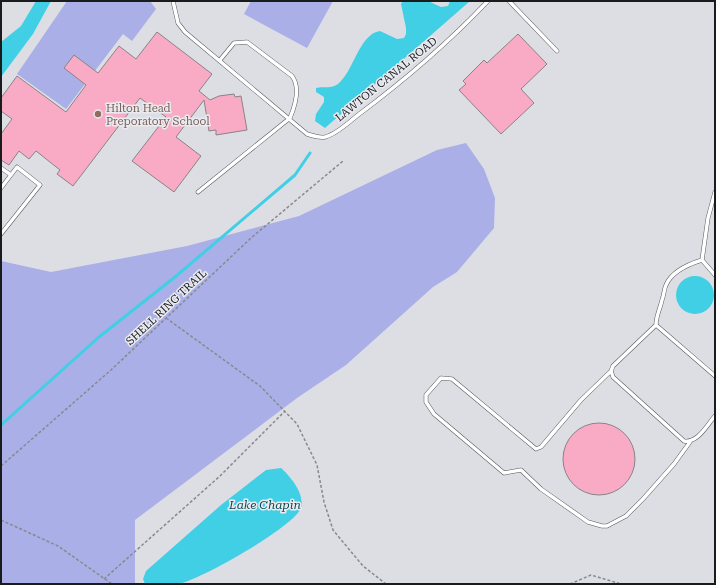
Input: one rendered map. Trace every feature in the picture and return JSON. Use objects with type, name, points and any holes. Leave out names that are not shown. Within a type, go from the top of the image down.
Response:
[{"type":"lane","name":"LAWTON CANAL ROAD","points":[[173,1],[178,23],[185,32],[290,118],[307,134],[315,137],[326,137],[337,130],[428,59],[488,1]]},
{"type":"lane","points":[[509,1],[557,51]]},
{"type":"lane","points":[[198,192],[290,118],[294,108],[297,89],[292,76],[247,42],[234,43],[220,60]]},
{"type":"lane","points":[[1,188],[17,167],[40,185],[1,234]]},
{"type":"lane","points":[[1,168],[11,175]]},
{"type":"lane","points":[[715,192],[708,218],[702,260],[715,276]]},
{"type":"lane","points":[[702,260],[677,271],[670,278],[666,285],[656,318],[656,325],[613,366],[611,371],[581,400],[540,448],[536,449],[452,379],[441,378],[426,395],[426,402],[434,414],[504,473],[521,470],[541,489],[588,522],[602,526],[614,523],[626,516],[674,464],[690,442],[695,439],[715,416]]},
{"type":"lane","points":[[656,325],[715,376]]},
{"type":"lane","points":[[611,371],[613,377],[673,432],[684,441],[690,442]]},
{"type":"path","name":"SHELL RING TRAIL","points":[[1,466],[111,370],[251,238],[343,161]]},
{"type":"path","points":[[166,318],[260,386],[297,424],[317,465],[324,502],[334,530],[363,566],[386,584]]},
{"type":"path","points":[[104,579],[220,476],[285,411]]},
{"type":"path","points":[[1,520],[58,546],[112,584]]},
{"type":"path","points":[[570,584],[591,575],[620,584]]},
{"type":"shaded area","points":[[67,1],[150,1],[156,9],[132,41],[123,34],[66,109],[17,74]]},
{"type":"shaded area","points":[[251,1],[333,1],[307,48],[244,14]]},
{"type":"shaded area","points":[[466,143],[484,169],[495,198],[494,228],[457,272],[433,287],[346,365],[297,398],[135,520],[135,584],[1,584],[1,261],[51,272],[187,246],[299,216],[437,150]]},
{"type":"water","points":[[36,1],[51,1],[33,34],[1,77],[1,42],[21,26]]},
{"type":"water","points":[[403,1],[428,1],[441,7],[448,6],[450,1],[470,1],[325,128],[315,121],[316,114],[324,102],[324,97],[316,92],[316,88],[338,84],[344,78],[362,46],[373,34],[380,31],[397,39],[404,38],[406,28],[401,4]]},
{"type":"water","points":[[691,276],[699,276],[706,279],[711,284],[714,295],[711,306],[706,311],[699,314],[691,314],[684,311],[679,306],[676,299],[676,291],[679,284],[684,279]]},
{"type":"water","name":"Lake Chapin","points":[[281,468],[293,481],[301,497],[301,508],[295,517],[246,551],[206,573],[179,584],[145,584],[143,579],[146,571],[221,505],[266,470]]},
{"type":"building","name":"Hilton Head Preporatory School","points":[[157,32],[212,74],[199,91],[210,100],[219,96],[234,94],[235,97],[241,96],[247,130],[216,135],[216,130],[209,131],[204,100],[176,137],[201,156],[174,192],[132,161],[166,117],[140,98],[73,186],[57,174],[60,170],[36,151],[29,159],[19,151],[9,165],[1,160],[1,134],[12,119],[1,111],[1,98],[17,76],[66,112],[86,85],[64,68],[74,55],[98,73],[119,46],[136,59]]},
{"type":"building","points":[[518,34],[547,64],[521,89],[534,103],[501,134],[459,90],[466,84],[463,81],[484,60],[487,63]]},
{"type":"building","points":[[592,423],[606,423],[613,425],[625,433],[633,445],[635,459],[633,473],[625,485],[613,493],[606,495],[592,495],[585,493],[573,485],[565,473],[563,466],[563,452],[565,445],[573,433],[585,425]]},
{"type":"waterway","points":[[1,425],[99,337],[175,277],[295,175],[310,153]]},
{"type":"place","name":"Hilton Head Preporatory School","points":[[98,114]]}]
